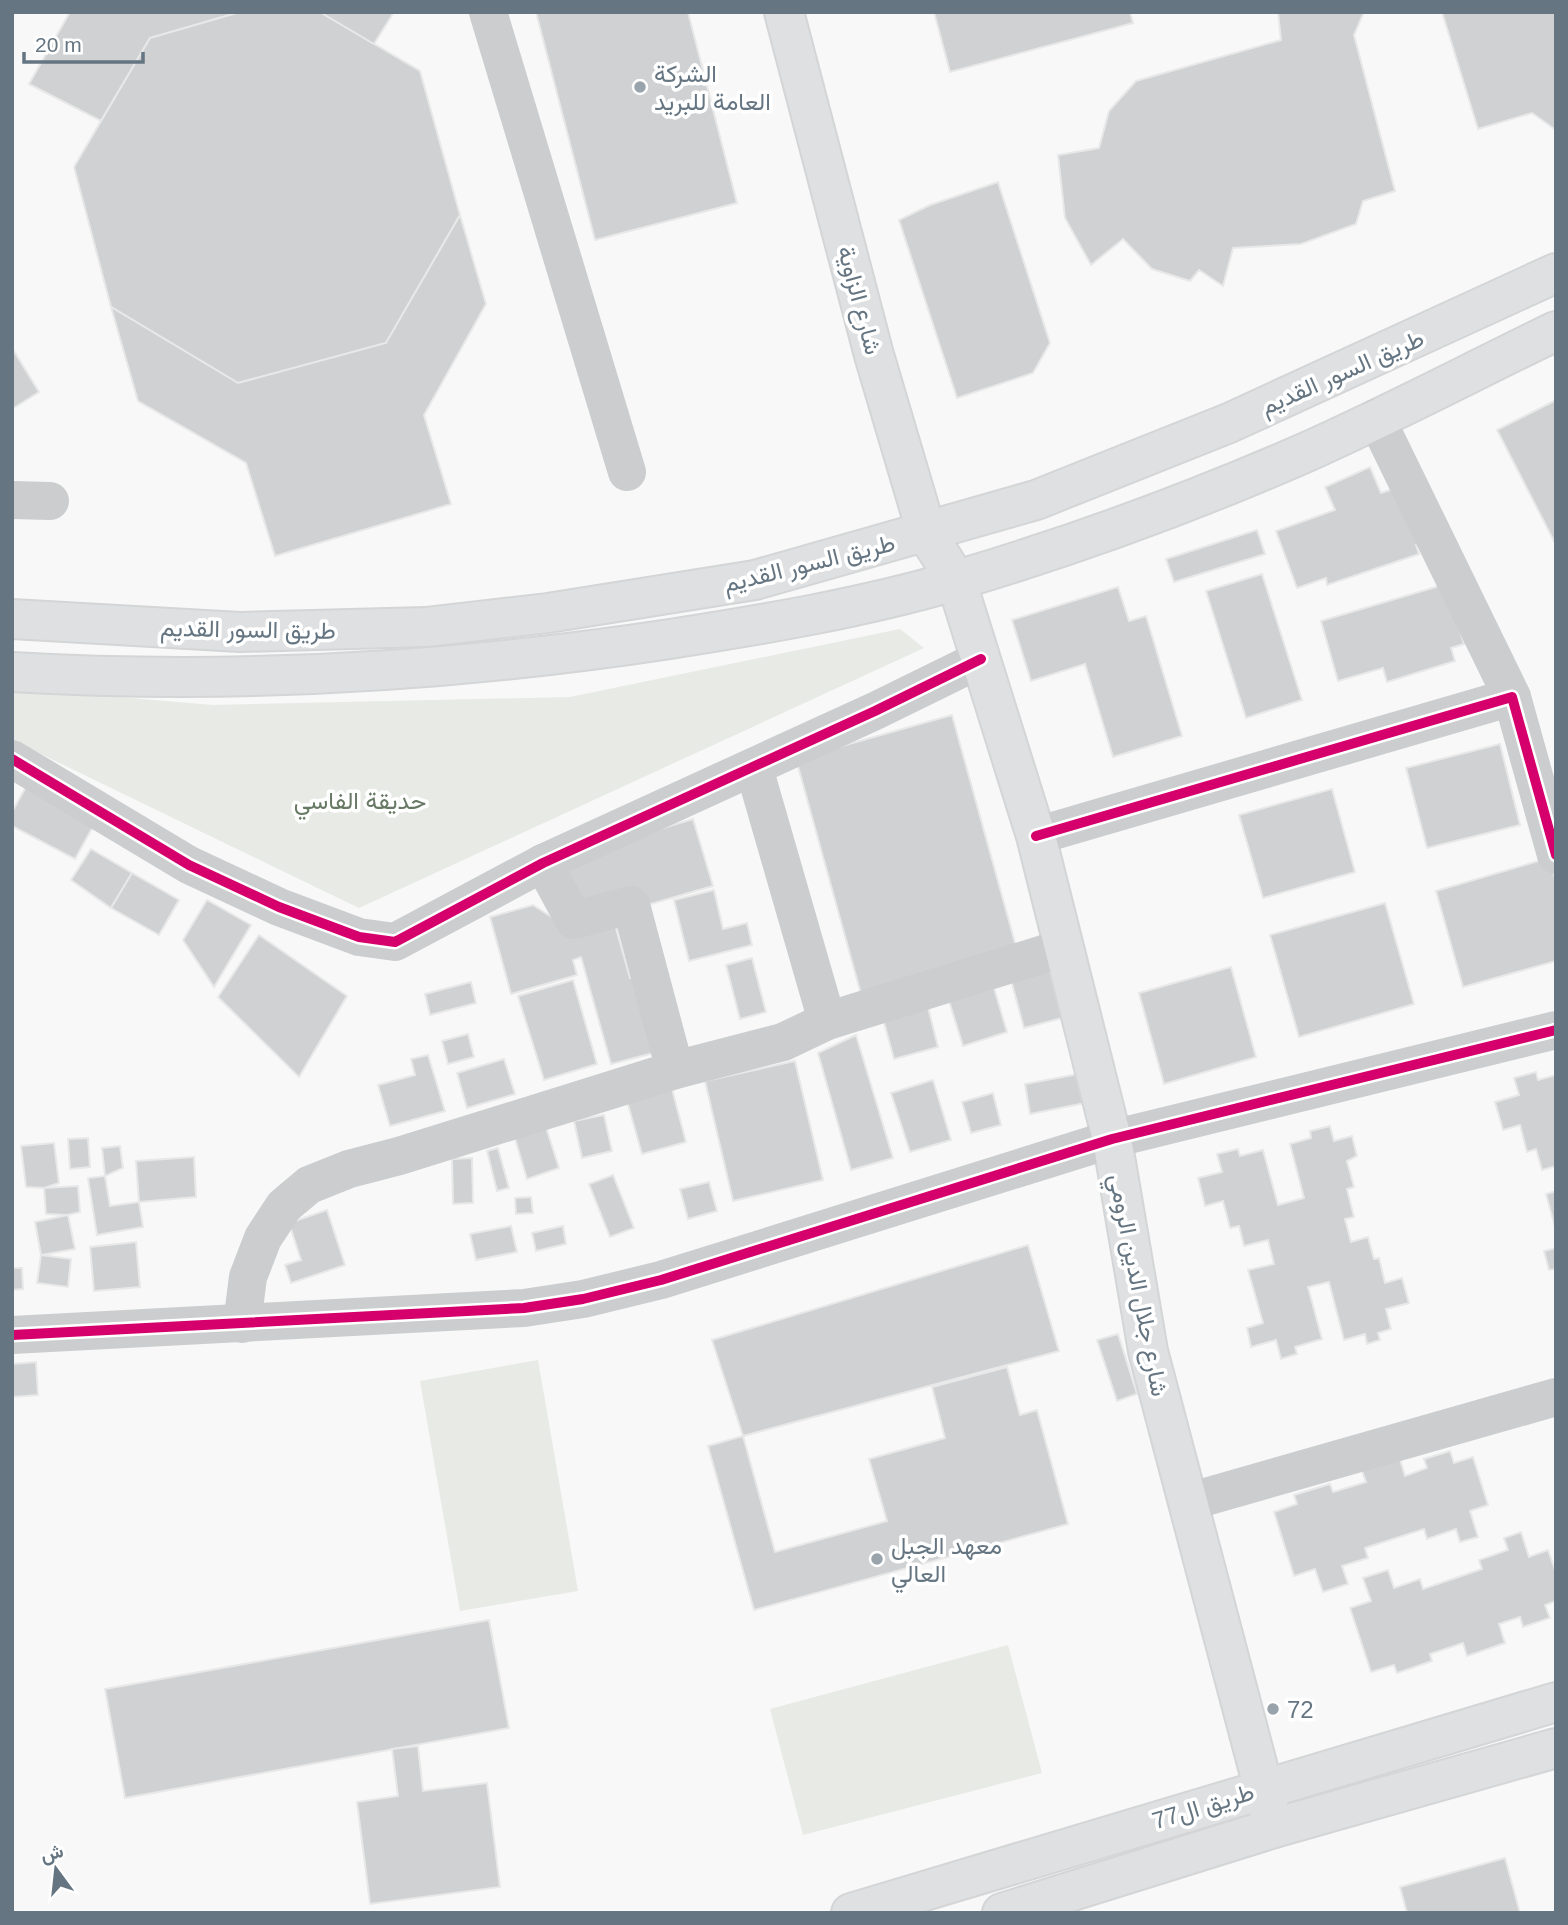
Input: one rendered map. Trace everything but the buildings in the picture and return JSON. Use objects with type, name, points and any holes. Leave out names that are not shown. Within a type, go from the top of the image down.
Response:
[{"type":"main road","name":"شارع الزاوية","points":[[785,12],[874,355],[927,534],[956,580]]},
{"type":"main road","name":"طريق السور القديم","points":[[12,619],[240,632],[426,628],[548,613],[755,580],[927,534],[1036,500],[1228,424],[1556,273]]},
{"type":"main road","name":"طريق السور القديم","points":[[12,672],[78,676],[338,675],[494,663],[792,620],[876,602],[956,580],[1206,493],[1303,453],[1556,331]]},
{"type":"main road","name":"شارع جلال الدين الرومي","points":[[956,580],[1036,836],[1112,1139],[1148,1351],[1275,1828]]},
{"type":"main road","points":[[78,676],[81,624]]},
{"type":"main road","name":"طريق ال77","points":[[851,1913],[1556,1702]]},
{"type":"main road","points":[[1002,1913],[1275,1828],[1556,1748]]},
{"type":"street","points":[[488,12],[627,472]]},
{"type":"street","points":[[1376,418],[1512,697],[1556,855]]},
{"type":"street","points":[[12,500],[50,501]]},
{"type":"street","points":[[14,763],[189,865],[279,906],[359,937],[395,942],[543,863],[754,768],[981,659]]},
{"type":"street","points":[[1036,836],[1512,697]]},
{"type":"street","points":[[754,768],[827,1021]]},
{"type":"street","points":[[543,863],[574,920],[631,905],[675,1070]]},
{"type":"street","points":[[242,1324],[248,1277],[262,1238],[284,1206],[309,1185],[349,1169],[675,1070],[783,1042],[827,1021],[1063,948]]},
{"type":"street","points":[[12,1335],[524,1308],[583,1299],[661,1280],[1112,1139],[1556,1030]]},
{"type":"street","points":[[1188,1502],[1556,1397]]},
{"type":"green space","name":"حديقة الفاسي","points":[[900,629],[924,648],[359,908],[12,740],[12,688],[213,705],[570,697]]},
{"type":"green space","points":[[538,1360],[578,1591],[460,1611],[420,1381]]},
{"type":"green space","points":[[1008,1645],[1042,1773],[803,1835],[770,1709]]},
{"type":"cycle path","points":[[12,759],[189,865],[279,907],[359,937],[395,942],[543,863],[875,711],[981,659]]},
{"type":"cycle path","points":[[1036,836],[1512,697],[1556,855]]},
{"type":"cycle path","points":[[12,1335],[524,1308],[583,1299],[661,1280],[1112,1139],[1556,1030]]},
{"type":"place","name":"الشركة العامة للبريد","points":[[640,87]]},
{"type":"place","name":"معهد الجبل العالي","points":[[877,1559]]},
{"type":"place","name":"72","points":[[1273,1709]]}]
